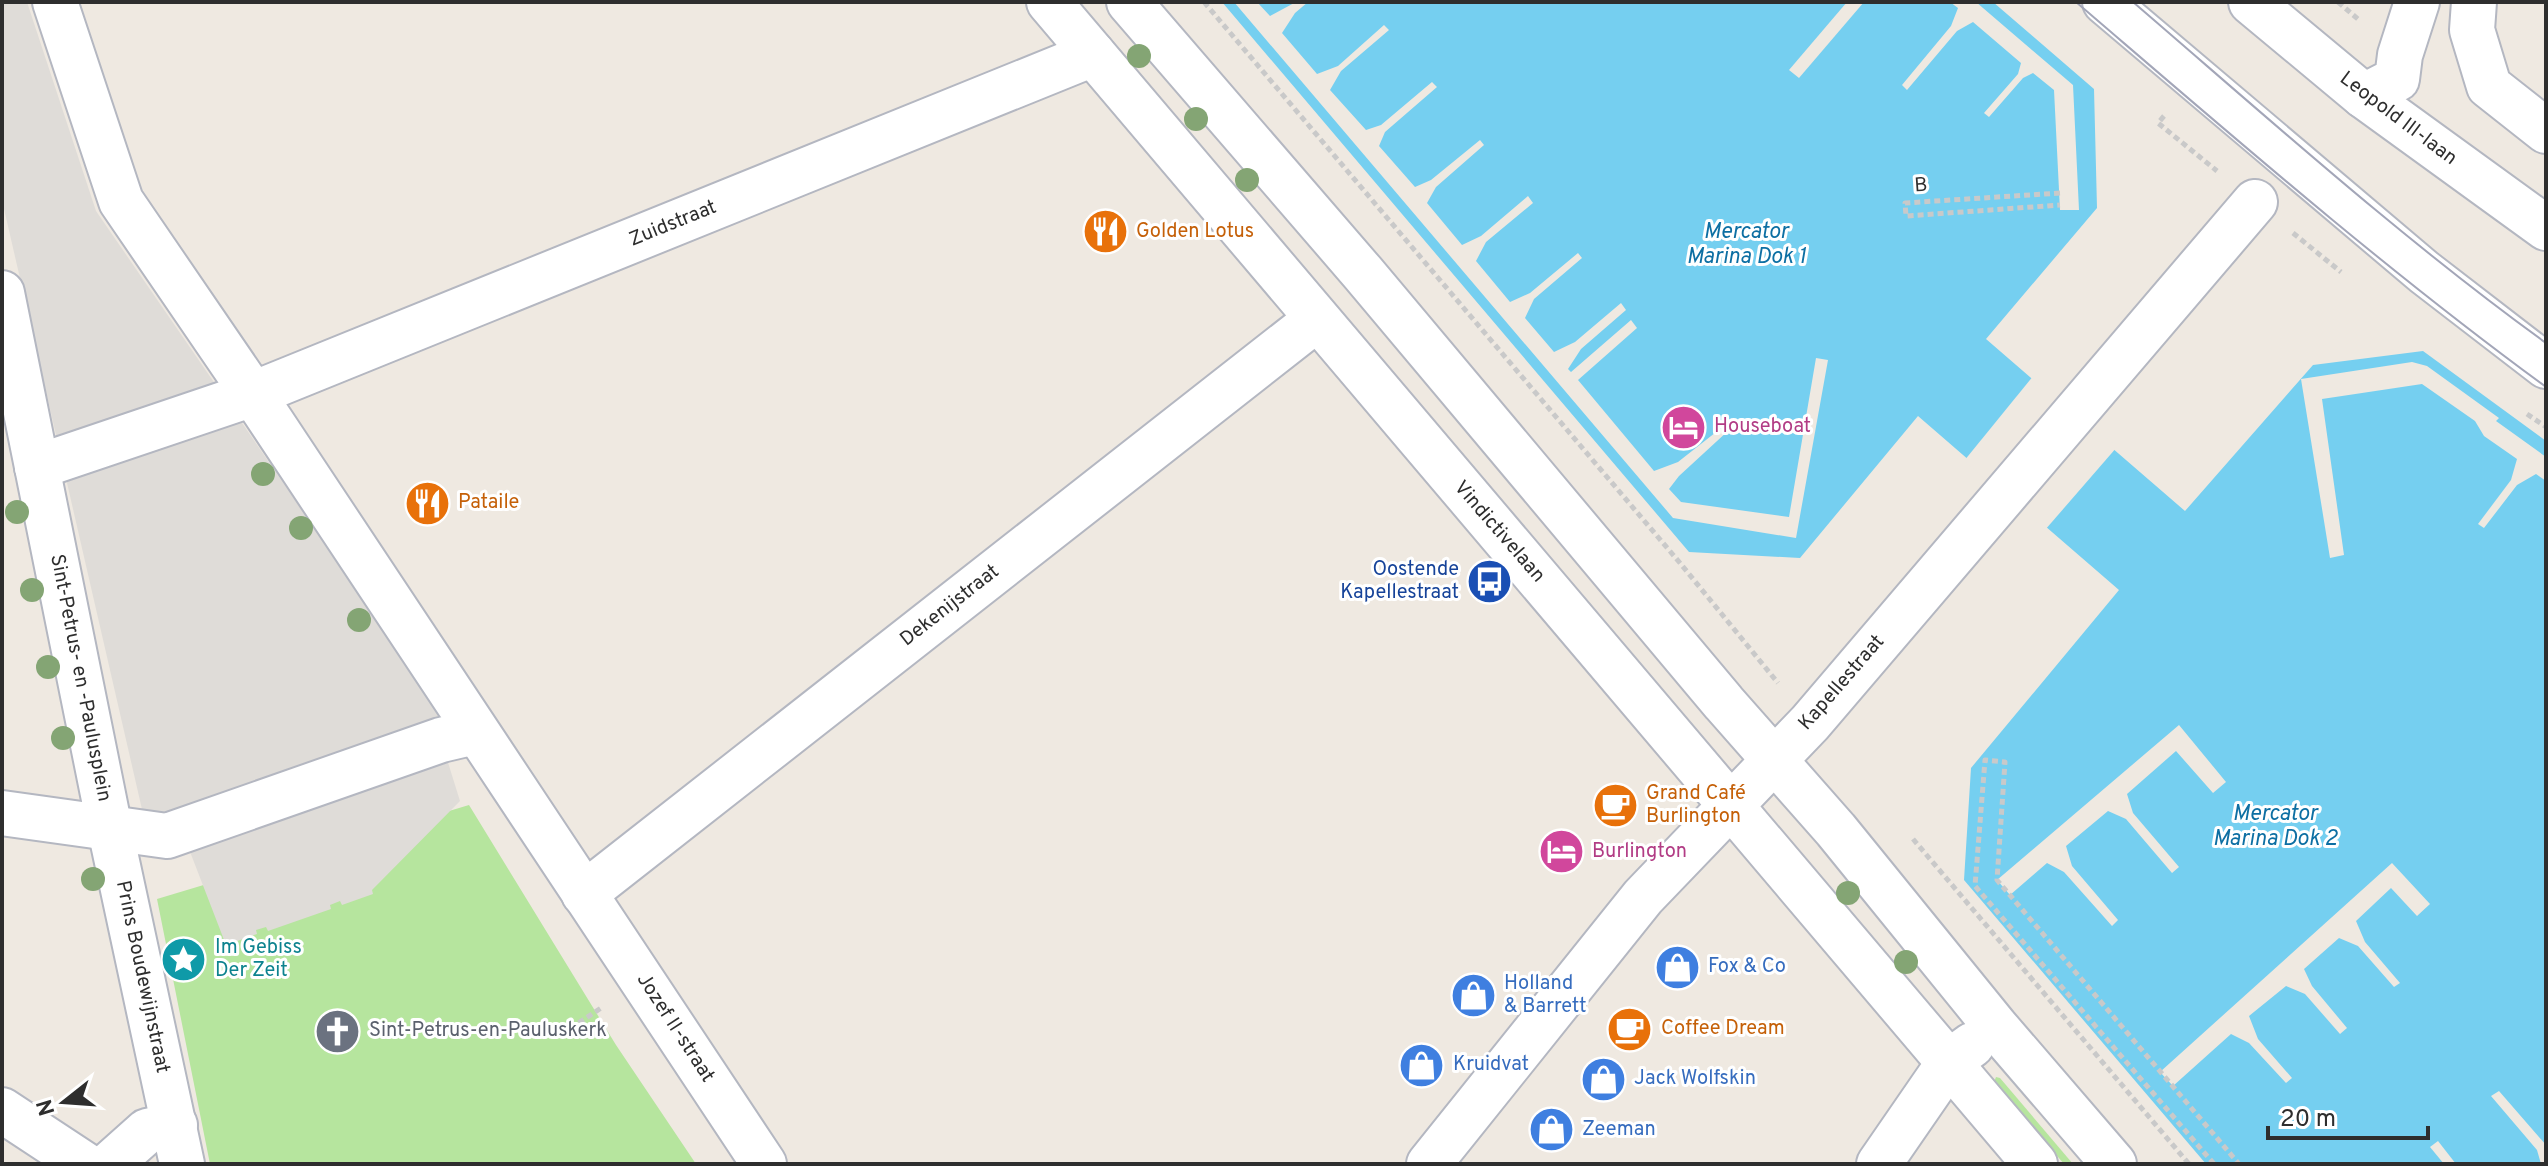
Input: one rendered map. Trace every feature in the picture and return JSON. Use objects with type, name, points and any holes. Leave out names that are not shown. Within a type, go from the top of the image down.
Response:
[{"type":"street","points":[[55,2],[121,201],[253,394],[584,894]]},
{"type":"street","name":"Vindictivelaan","points":[[1049,2],[2035,1164]]},
{"type":"street","points":[[1129,2],[1836,830],[1996,1027],[2114,1164]]},
{"type":"street","points":[[2105,2],[2424,272],[2546,366]]},
{"type":"street","points":[[2364,96],[2397,79],[2400,55],[2417,2]]},
{"type":"street","points":[[2474,2],[2472,30],[2489,86],[2546,131]]},
{"type":"street","name":"Leopold III-laan","points":[[2252,3],[2364,96],[2546,228]]},
{"type":"street","name":"Zuidstraat","points":[[37,467],[253,394],[1093,54]]},
{"type":"street","name":"Kapellestraat","points":[[1429,1164],[1643,897],[1810,723],[2255,202]]},
{"type":"street","name":"Sint-Petrus- en -Paulusplein","points":[[2,293],[110,829],[167,836],[441,740],[475,732]]},
{"type":"street","name":"Dekenijstraat","points":[[584,894],[1317,319]]},
{"type":"street","points":[[2,813],[110,829]]},
{"type":"street","name":"Prins Boudewijnstraat","points":[[110,829],[178,1145]]},
{"type":"street","name":"Jozef II-straat","points":[[584,894],[764,1164]]},
{"type":"street","points":[[1879,1164],[1950,1061],[1996,1027]]},
{"type":"street","points":[[2,1110],[84,1164]]},
{"type":"street","name":"Prins Boudewijnstraat","points":[[110,1164],[147,1131],[178,1145]]},
{"type":"path","points":[[1204,2],[1680,563],[1810,723]]},
{"type":"path","points":[[2158,123],[2255,202]]},
{"type":"path","name":"B","points":[[2060,193],[1905,203],[1906,216],[2060,205]]},
{"type":"path","points":[[2214,1164],[1975,886],[1985,760],[2005,762],[1997,880],[2239,1164]]},
{"type":"path","points":[[1904,829],[2189,1164]]},
{"type":"green space","points":[[469,805],[616,1045],[696,1164],[210,1164],[157,899]]},
{"type":"green space","points":[[1996,1077],[2073,1164],[2064,1164],[1994,1082]]},
{"type":"shaded area","points":[[2,2],[27,2],[96,211],[441,712],[441,740],[460,801],[372,890],[373,894],[342,905],[340,901],[330,905],[331,909],[268,931],[266,927],[256,930],[257,934],[226,945],[182,831],[144,818],[2,200]]},
{"type":"water","points":[[1222,2],[1993,2],[2094,89],[2097,208],[1986,339],[2185,511],[2313,365],[2423,351],[2546,441],[2546,1164],[2206,1164],[1964,880],[1971,768],[2119,590],[1918,416],[1800,558],[1689,552]]},
{"type":"pier","points":[[1234,2],[1257,2],[1270,16],[1296,2],[1308,2],[1295,13],[1282,33],[1317,74],[1338,66],[1384,25],[1389,30],[1341,71],[1330,90],[1366,130],[1381,125],[1432,82],[1437,87],[1385,132],[1379,146],[1415,187],[1431,180],[1480,140],[1484,145],[1436,187],[1427,203],[1462,245],[1481,236],[1528,196],[1533,203],[1486,242],[1476,261],[1510,302],[1530,293],[1578,253],[1582,258],[1534,299],[1525,318],[1554,352],[1575,342],[1621,303],[1626,310],[1581,349],[1568,369],[1571,372],[1631,320],[1637,328],[1578,380],[1654,471],[1678,462],[1725,425],[1729,430],[1669,489],[1681,502],[1789,517],[1816,358],[1828,360],[1796,538],[1673,518]]},
{"type":"pier","points":[[1847,2],[1864,2],[1799,78],[1789,70]]},
{"type":"pier","points":[[1950,2],[1976,2],[2073,85],[2079,210],[2060,210],[2054,90],[2033,73],[2023,78],[1989,117],[1984,113],[2018,74],[2021,63],[1973,22],[1957,31],[1907,90],[1902,85],[1951,26],[1958,8]]},
{"type":"pier","points":[[2412,362],[2427,366],[2499,418],[2496,421],[2546,457],[2546,481],[2536,474],[2517,485],[2484,528],[2478,524],[2511,480],[2517,459],[2484,436],[2475,421],[2422,384],[2322,399],[2344,555],[2330,558],[2301,379]]},
{"type":"pier","points":[[2034,375],[2117,447],[2045,530],[1964,461]]},
{"type":"pier","points":[[2179,725],[2226,782],[2213,793],[2176,751],[2127,794],[2133,813],[2179,867],[2172,873],[2126,819],[2108,811],[2066,846],[2072,866],[2118,920],[2112,926],[2064,872],[2047,863],[2010,895],[1997,880]]},
{"type":"pier","points":[[2392,863],[2430,904],[2417,916],[2391,888],[2356,921],[2365,942],[2400,983],[2394,987],[2358,946],[2339,938],[2304,969],[2312,986],[2347,1028],[2340,1034],[2305,994],[2286,986],[2249,1016],[2258,1039],[2292,1078],[2286,1083],[2249,1043],[2231,1034],[2173,1086],[2160,1072]]},
{"type":"pier","points":[[2499,1091],[2546,1145],[2546,1164],[2541,1164],[2537,1150],[2491,1096]]},
{"type":"pier","points":[[2438,1141],[2456,1164],[2444,1164],[2430,1147]]},
{"type":"tram line","points":[[2076,2],[2366,247],[2546,387]]},
{"type":"tram line","points":[[2133,2],[2387,220],[2546,343]]},
{"type":"place","name":"Golden Lotus","points":[[1105,232]]},
{"type":"place","name":"Houseboat","points":[[1683,427]]},
{"type":"place","name":"Pataile","points":[[427,503]]},
{"type":"place","name":"Oostende Kapellestraat","points":[[1490,581]]},
{"type":"place","name":"Grand Café Burlington","points":[[1615,805]]},
{"type":"place","name":"Burlington","points":[[1561,852]]},
{"type":"place","name":"Im Gebiss Der Zeit","points":[[184,960]]},
{"type":"place","name":"Fox & Co","points":[[1677,967]]},
{"type":"place","name":"Holland & Barrett","points":[[1473,995]]},
{"type":"place","name":"Coffee Dream","points":[[1630,1029]]},
{"type":"place","name":"Sint-Petrus-en-Pauluskerk","points":[[338,1031]]},
{"type":"place","name":"Kruidvat","points":[[1422,1065]]},
{"type":"place","name":"Jack Wolfskin","points":[[1603,1079]]},
{"type":"place","name":"Zeeman","points":[[1551,1130]]},
{"type":"water label","name":"Mercator Marina Dok 1","points":[[1746,244]]},
{"type":"water label","name":"Mercator Marina Dok 2","points":[[2275,826]]}]
